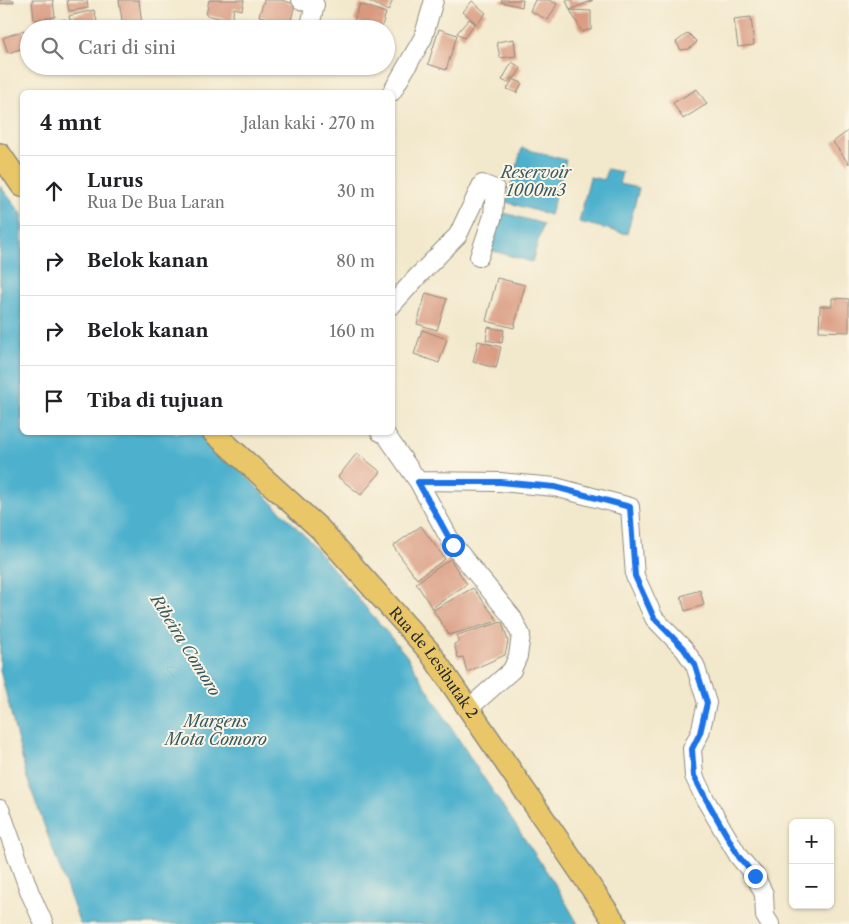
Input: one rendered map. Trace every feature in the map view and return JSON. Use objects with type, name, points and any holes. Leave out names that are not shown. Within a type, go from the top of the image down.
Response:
[{"type":"main road","points":[[0,154],[20,183]]},
{"type":"main road","name":"Rua de Lesibutak 2","points":[[216,435],[320,529],[429,651],[616,924]]},
{"type":"street","points":[[300,0],[315,5],[311,20]]},
{"type":"street","points":[[393,90],[423,38],[434,0]]},
{"type":"street","points":[[395,302],[417,276],[458,235],[482,184],[495,189],[493,216],[478,257]]},
{"type":"street","points":[[386,435],[418,482],[453,545],[512,617],[521,635],[518,656],[512,670],[468,708]]},
{"type":"street","points":[[418,482],[500,482],[555,487],[630,507],[635,576],[654,618],[684,649],[695,665],[707,703],[700,733],[692,749],[694,776],[739,857],[755,876],[764,894],[765,916],[770,924]]},
{"type":"street","points":[[0,810],[30,893],[44,924]]},
{"type":"water","name":"Reservoir 1000m3","points":[[522,148],[566,160],[550,215],[506,202]]},
{"type":"water","points":[[607,169],[622,172],[619,184],[639,188],[627,234],[579,222],[590,177],[604,180]]},
{"type":"water","name":"Margens Mota Comoro","points":[[0,186],[20,211],[20,435],[206,435],[306,537],[406,655],[473,762],[555,884],[578,924],[80,924],[27,778],[0,670]]},
{"type":"water","points":[[501,212],[543,224],[532,262],[490,250]]},
{"type":"building","points":[[0,0],[14,0],[14,2],[0,4]]},
{"type":"building","points":[[32,0],[53,0],[55,17],[34,20]]},
{"type":"building","points":[[67,0],[87,0],[88,8],[69,11]]},
{"type":"building","points":[[119,0],[139,0],[141,20],[122,20]]},
{"type":"building","points":[[209,0],[244,0],[242,10],[234,8],[232,20],[206,15]]},
{"type":"building","points":[[264,0],[281,0],[295,4],[291,20],[274,20],[259,16]]},
{"type":"building","points":[[367,0],[393,0],[388,11]]},
{"type":"building","points":[[502,0],[523,0],[522,7],[501,2]]},
{"type":"building","points":[[535,0],[549,0],[557,4],[548,20],[530,11]]},
{"type":"building","points":[[566,0],[593,0],[570,10]]},
{"type":"building","points":[[472,1],[486,13],[477,24],[463,12]]},
{"type":"building","points":[[360,4],[386,13],[384,20],[354,20]]},
{"type":"building","points":[[94,10],[97,20],[70,20],[69,16]]},
{"type":"building","points":[[570,10],[591,11],[591,29],[582,32]]},
{"type":"building","points":[[751,17],[754,45],[738,47],[734,19]]},
{"type":"building","points":[[469,19],[475,23],[464,38],[457,33]]},
{"type":"building","points":[[439,29],[457,35],[446,70],[428,64]]},
{"type":"building","points":[[20,32],[20,49],[8,53],[3,38]]},
{"type":"building","points":[[688,33],[697,42],[689,49],[681,50],[676,42]]},
{"type":"building","points":[[514,39],[516,56],[500,58],[497,42]]},
{"type":"building","points":[[512,62],[521,68],[515,78],[512,77],[508,83],[502,80]]},
{"type":"building","points":[[513,79],[522,83],[517,93],[507,89]]},
{"type":"building","points":[[697,89],[707,104],[683,119],[673,103]]},
{"type":"building","points":[[848,131],[849,133],[849,164],[833,142]]},
{"type":"building","points":[[497,278],[525,285],[514,328],[486,321]]},
{"type":"building","points":[[426,293],[447,299],[437,330],[417,324]]},
{"type":"building","points":[[832,298],[849,299],[849,332],[819,331],[820,306],[832,306]]},
{"type":"building","points":[[488,327],[504,330],[502,343],[486,340]]},
{"type":"building","points":[[422,330],[447,339],[439,363],[414,354]]},
{"type":"building","points":[[478,341],[501,347],[496,368],[473,362]]},
{"type":"building","points":[[357,453],[381,472],[361,495],[338,477]]},
{"type":"building","points":[[421,526],[445,559],[417,579],[393,546]]},
{"type":"building","points":[[450,559],[467,584],[432,608],[416,583]]},
{"type":"building","points":[[473,588],[498,621],[449,635],[433,610]]},
{"type":"building","points":[[700,590],[704,605],[685,611],[681,596]]},
{"type":"building","points":[[502,622],[508,641],[505,655],[467,672],[463,657],[458,658],[454,644],[459,642],[457,635]]},
{"type":"route","points":[[453,545],[418,482],[500,482],[555,487],[630,507],[635,576],[654,618],[684,649],[695,665],[707,703],[700,733],[692,749],[694,776],[739,857],[755,876]]},
{"type":"water label","name":"Ribeira Comoro","points":[[186,645]]}]
